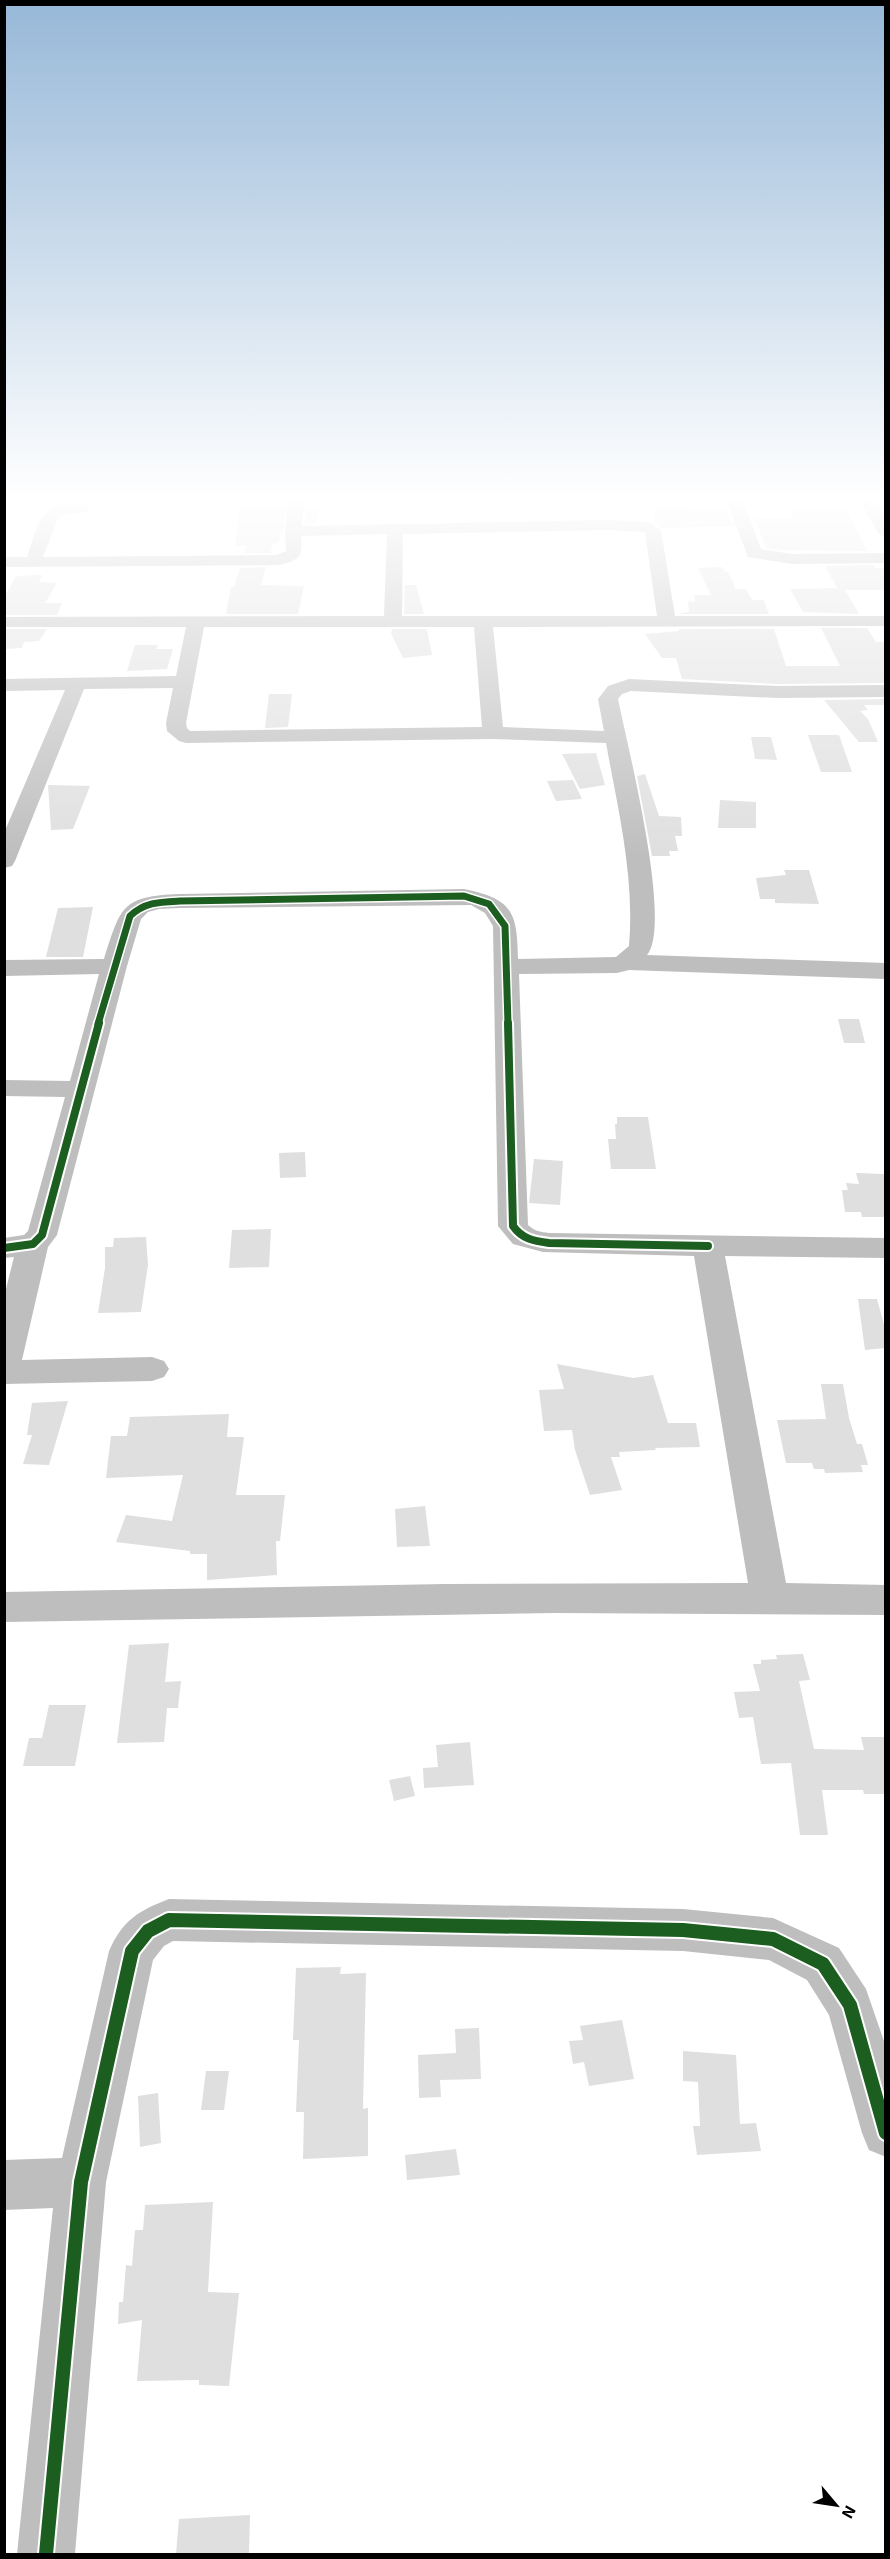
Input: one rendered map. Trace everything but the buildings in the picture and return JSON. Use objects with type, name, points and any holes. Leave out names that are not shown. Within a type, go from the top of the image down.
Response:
[{"type":"street","points":[[483,621],[493,734]]},
{"type":"street","points":[[4,622],[885,621]]},
{"type":"street","points":[[196,622],[176,723],[177,731],[186,737],[493,734],[613,737]]},
{"type":"street","points":[[4,685],[184,682]]},
{"type":"street","points":[[4,861],[77,684]]},
{"type":"street","points":[[628,962],[641,947],[643,923],[640,870],[613,737],[608,699],[615,690],[629,685],[777,692],[885,691]]},
{"type":"street","points":[[4,1366],[19,1246],[42,1235],[114,966],[130,916],[140,907],[158,902],[464,896],[484,900],[497,909],[505,926],[513,1226],[519,1236],[533,1242],[549,1243],[885,1248]]},
{"type":"street","points":[[506,968],[617,965],[628,962],[816,970],[885,970]]},
{"type":"street","points":[[4,968],[114,966]]},
{"type":"street","points":[[4,1088],[82,1089]]},
{"type":"street","points":[[708,1246],[770,1598]]},
{"type":"street","points":[[4,1372],[152,1368]]},
{"type":"street","points":[[4,1607],[770,1598],[885,1600]]},
{"type":"street","points":[[46,2554],[81,2182],[132,1951],[148,1931],[169,1920],[683,1930],[773,1939],[823,1964],[850,2005],[885,2133]]},
{"type":"street","points":[[4,2185],[81,2182]]},
{"type":"cycle path","points":[[4,1248],[33,1244],[42,1235],[114,966],[130,916],[140,907],[157,902],[180,901],[464,896],[489,904],[505,926],[513,1226],[516,1231],[524,1237],[549,1243],[708,1246]]},
{"type":"cycle path","points":[[46,2554],[81,2182],[132,1951],[148,1931],[169,1920],[683,1930],[773,1939],[823,1964],[850,2005],[886,2133]]}]
